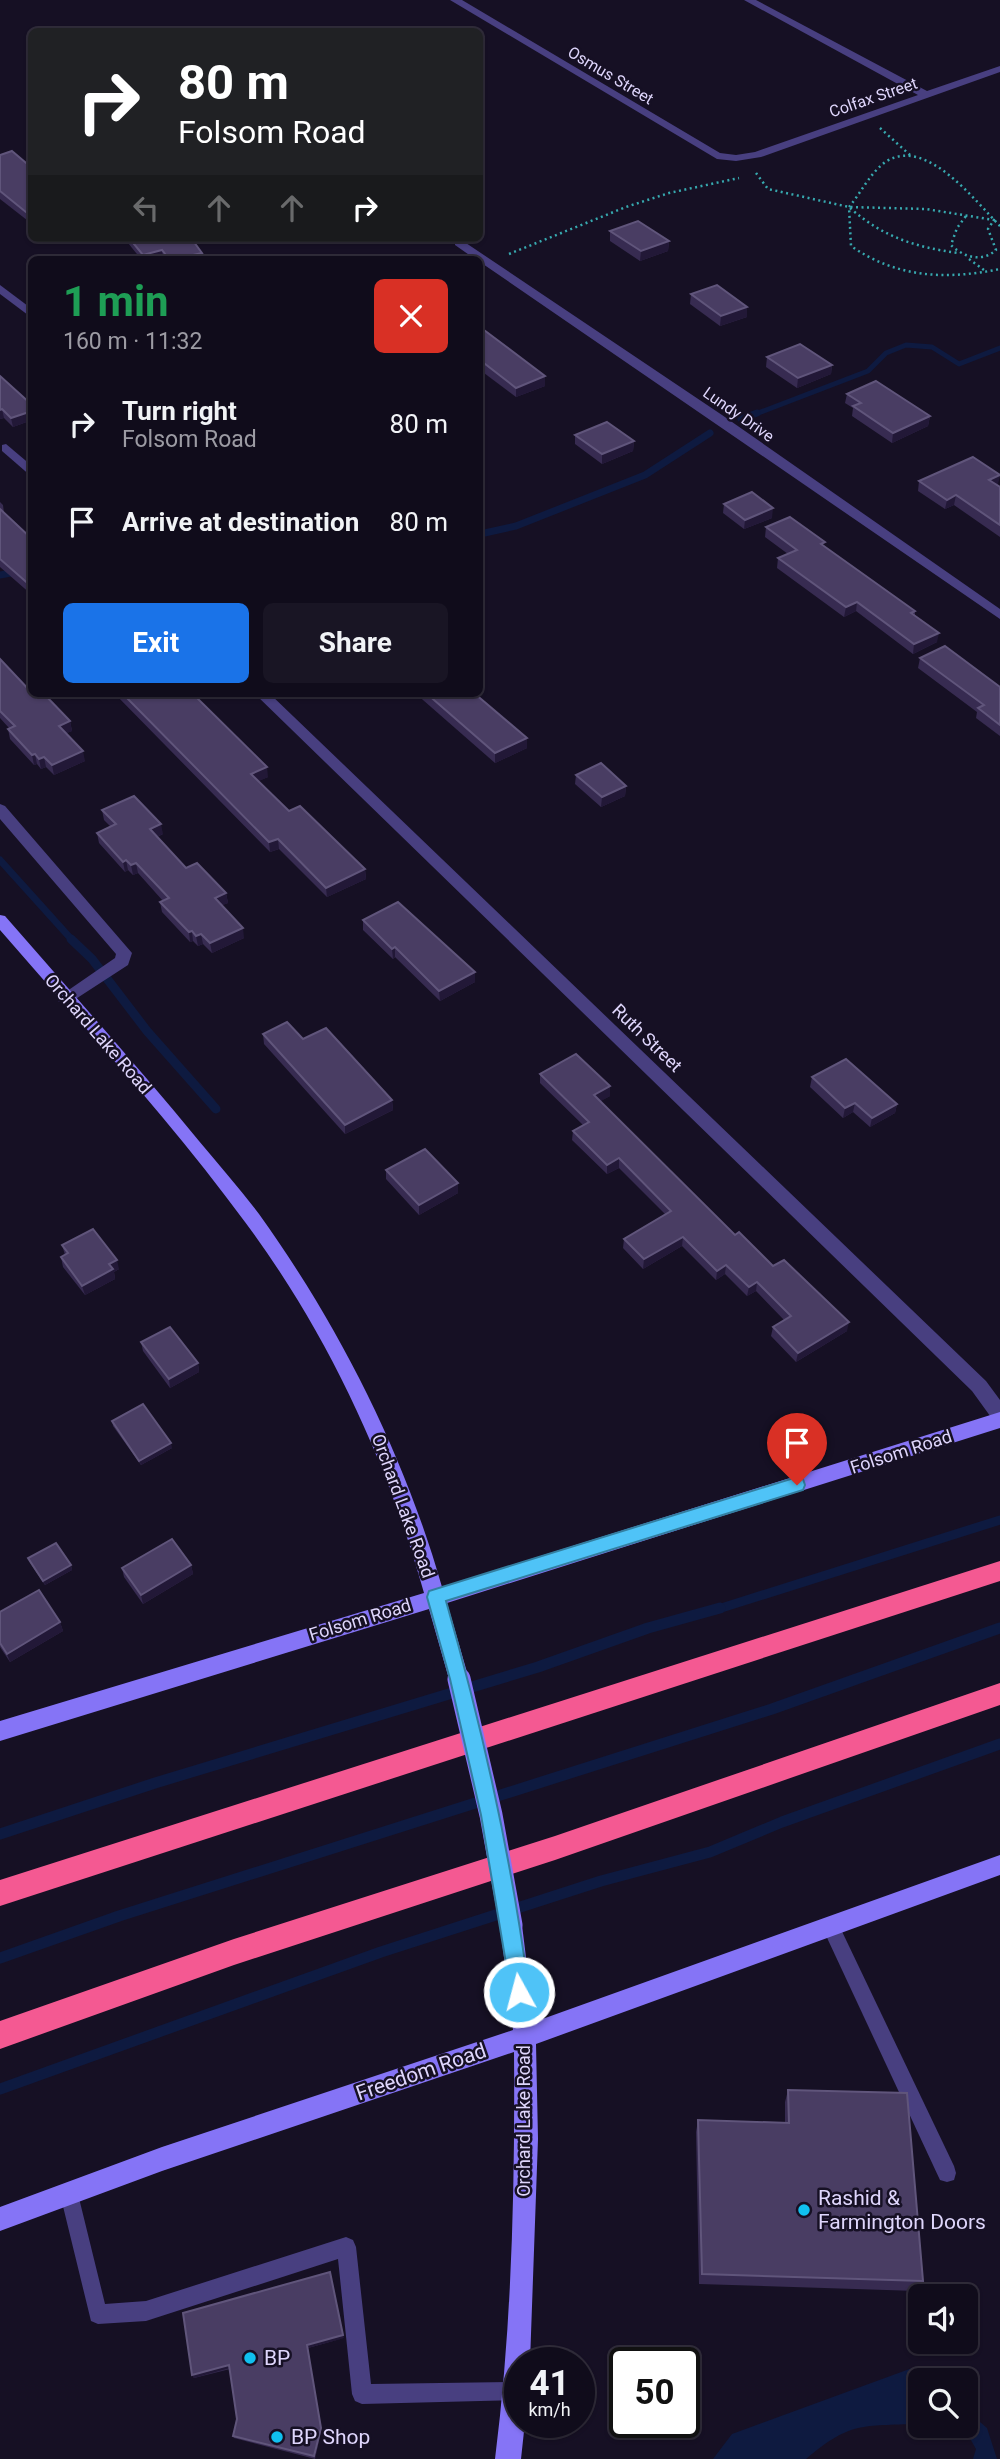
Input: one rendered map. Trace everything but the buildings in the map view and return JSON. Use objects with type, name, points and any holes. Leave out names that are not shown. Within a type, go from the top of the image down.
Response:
[{"type":"highway","points":[[0,1893],[1000,1571]]},
{"type":"highway","points":[[0,2035],[234,1952],[555,1847],[1000,1694]]},
{"type":"street","name":"Osmus Street","points":[[455,0],[717,156],[757,155]]},
{"type":"street","points":[[749,0],[926,96]]},
{"type":"street","name":"Colfax Street","points":[[757,155],[1000,69]]},
{"type":"street","name":"Lundy Drive","points":[[459,243],[478,256]]},
{"type":"street","name":"Lundy Drive","points":[[483,259],[718,418],[1000,615]]},
{"type":"street","points":[[0,288],[28,312]]},
{"type":"street","points":[[6,448],[28,469]]},
{"type":"street","name":"Ruth Street","points":[[265,697],[979,1386],[1000,1418]]},
{"type":"street","points":[[0,810],[124,953],[122,961],[65,998]]},
{"type":"street","name":"Orchard Lake Road","points":[[0,920],[65,998],[147,1089],[252,1218],[286,1265],[358,1392],[383,1446],[420,1544],[459,1679],[491,1815],[511,1925],[525,2037],[525,2165],[518,2347]]},
{"type":"street","name":"Folsom Road","points":[[0,1731],[436,1597],[1000,1418]]},
{"type":"street","name":"Freedom Road","points":[[0,2219],[162,2159],[525,2037],[1000,1866]]},
{"type":"street","name":"Orchard Lake Road","points":[[508,2459],[511,2438]]},
{"type":"lane","points":[[831,1927],[947,2173]]},
{"type":"lane","points":[[69,2194],[97,2314],[146,2311],[346,2247],[362,2394],[504,2392]]},
{"type":"path","points":[[863,117],[892,136],[911,156]]},
{"type":"path","points":[[741,157],[768,188],[849,206],[926,209],[994,220]]},
{"type":"path","points":[[1000,226],[924,157],[896,157],[885,162],[849,206],[851,246],[892,270],[913,275],[1000,269]]},
{"type":"path","points":[[490,264],[626,207],[669,193],[715,185],[756,173]]},
{"type":"path","points":[[849,206],[869,226],[906,246],[970,257],[992,254],[996,250],[988,229],[994,220]]},
{"type":"path","points":[[966,216],[957,228],[951,245],[958,253],[985,271]]},
{"type":"water","points":[[908,2370],[908,2424],[855,2429],[833,2439],[806,2459],[713,2459],[732,2434]]},
{"type":"water","points":[[978,2420],[987,2428],[997,2459],[973,2459],[976,2449],[970,2438],[978,2438]]},
{"type":"waterway","points":[[753,415],[868,371],[886,353],[906,345],[932,347],[959,364],[1000,348]]},
{"type":"waterway","points":[[741,419],[757,413]]},
{"type":"waterway","points":[[483,533],[516,526],[645,475],[710,433]]},
{"type":"waterway","points":[[0,575],[28,570]]},
{"type":"waterway","points":[[0,860],[72,940]]},
{"type":"waterway","points":[[72,940],[92,959],[147,1031],[216,1109]]},
{"type":"waterway","points":[[715,1610],[1000,1520]]},
{"type":"waterway","points":[[0,1834],[155,1783],[538,1667],[648,1628],[720,1608]]},
{"type":"waterway","points":[[0,1958],[119,1916],[772,1709],[1000,1628]]},
{"type":"waterway","points":[[0,2089],[381,1952],[601,1881],[710,1852],[782,1822],[1000,1744]]},
{"type":"place","name":"Rashid & Farmington Doors","points":[[804,2210]]},
{"type":"place","name":"BP","points":[[250,2358]]},
{"type":"place","name":"BP Shop","points":[[277,2437]]},
{"type":"route","points":[[519,1992],[511,1925],[491,1815],[459,1679],[436,1597],[797,1485]]}]
